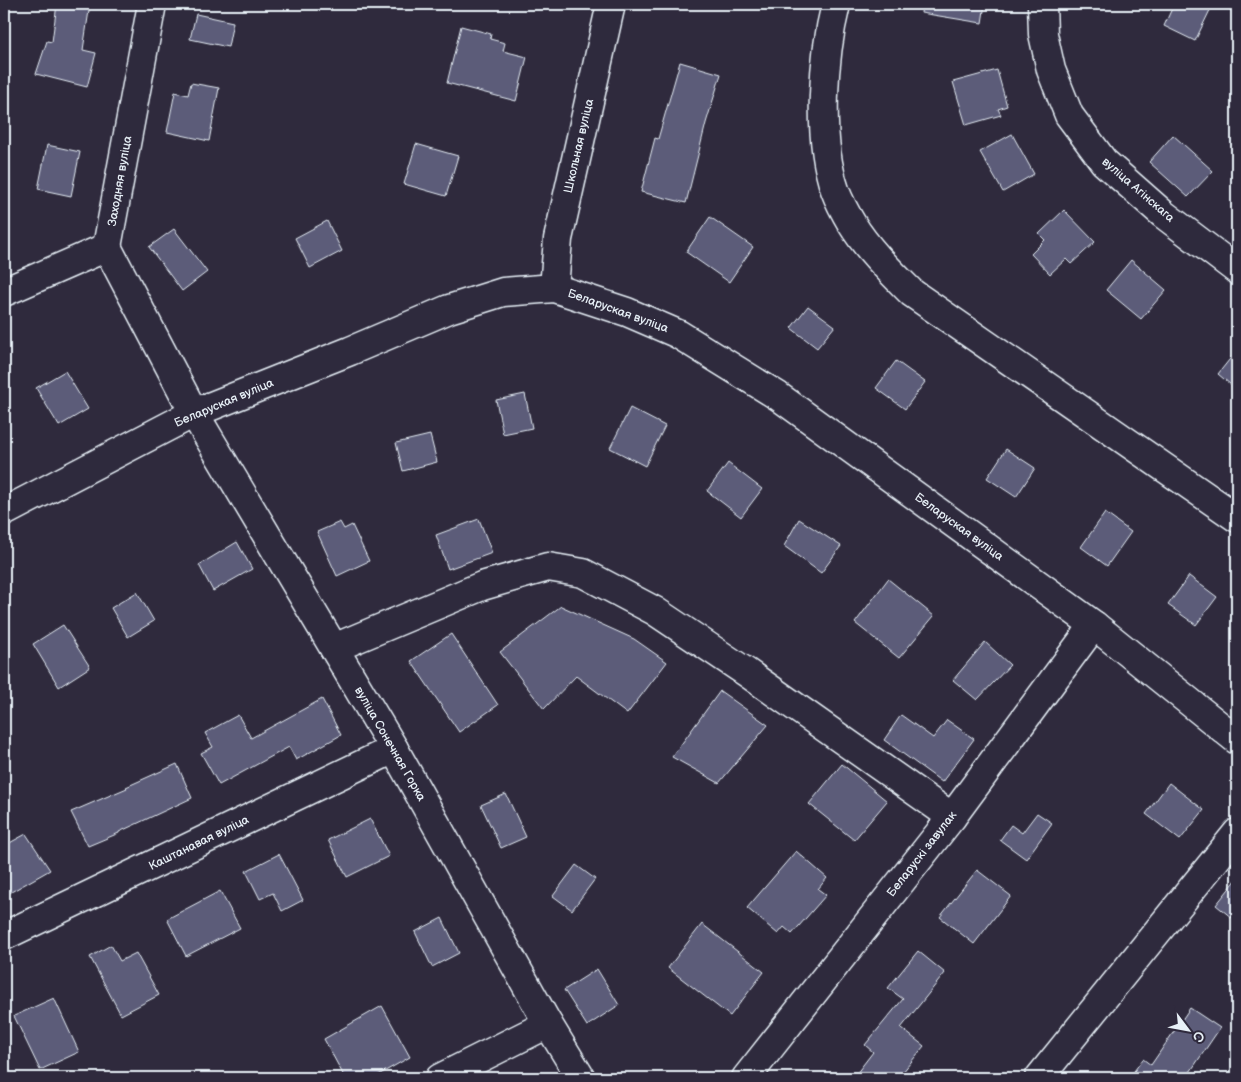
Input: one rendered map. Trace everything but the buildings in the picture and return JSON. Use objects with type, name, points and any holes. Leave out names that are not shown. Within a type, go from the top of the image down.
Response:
[{"type":"street","name":"Заходняя вуліца","points":[[108,247],[152,4]]},
{"type":"street","name":"Школьная вуліца","points":[[554,288],[558,239],[611,4]]},
{"type":"street","points":[[836,4],[830,30],[824,88],[828,160],[835,190],[852,224],[877,258],[912,293],[1237,518]]},
{"type":"street","name":"вуліца Агінскага","points":[[1042,4],[1043,34],[1051,70],[1069,116],[1104,162],[1163,214],[1237,270]]},
{"type":"street","points":[[4,292],[108,247]]},
{"type":"street","name":"вуліца Сонечная Горка","points":[[108,247],[194,413],[394,749],[548,1024],[581,1078]]},
{"type":"street","name":"Беларуская вуліца","points":[[4,512],[194,413],[350,351],[449,309],[503,292],[554,288],[627,312],[678,334],[778,396],[1094,625],[1237,740]]},
{"type":"street","points":[[334,648],[482,586],[548,567],[583,573],[655,611],[746,672],[952,817]]},
{"type":"street","name":"Беларускі завулак","points":[[746,1078],[952,817],[1094,625]]},
{"type":"street","name":"Каштанавая вуліца","points":[[4,936],[394,749]]},
{"type":"street","points":[[1039,1078],[1237,834]]},
{"type":"street","points":[[440,1078],[548,1024]]}]
